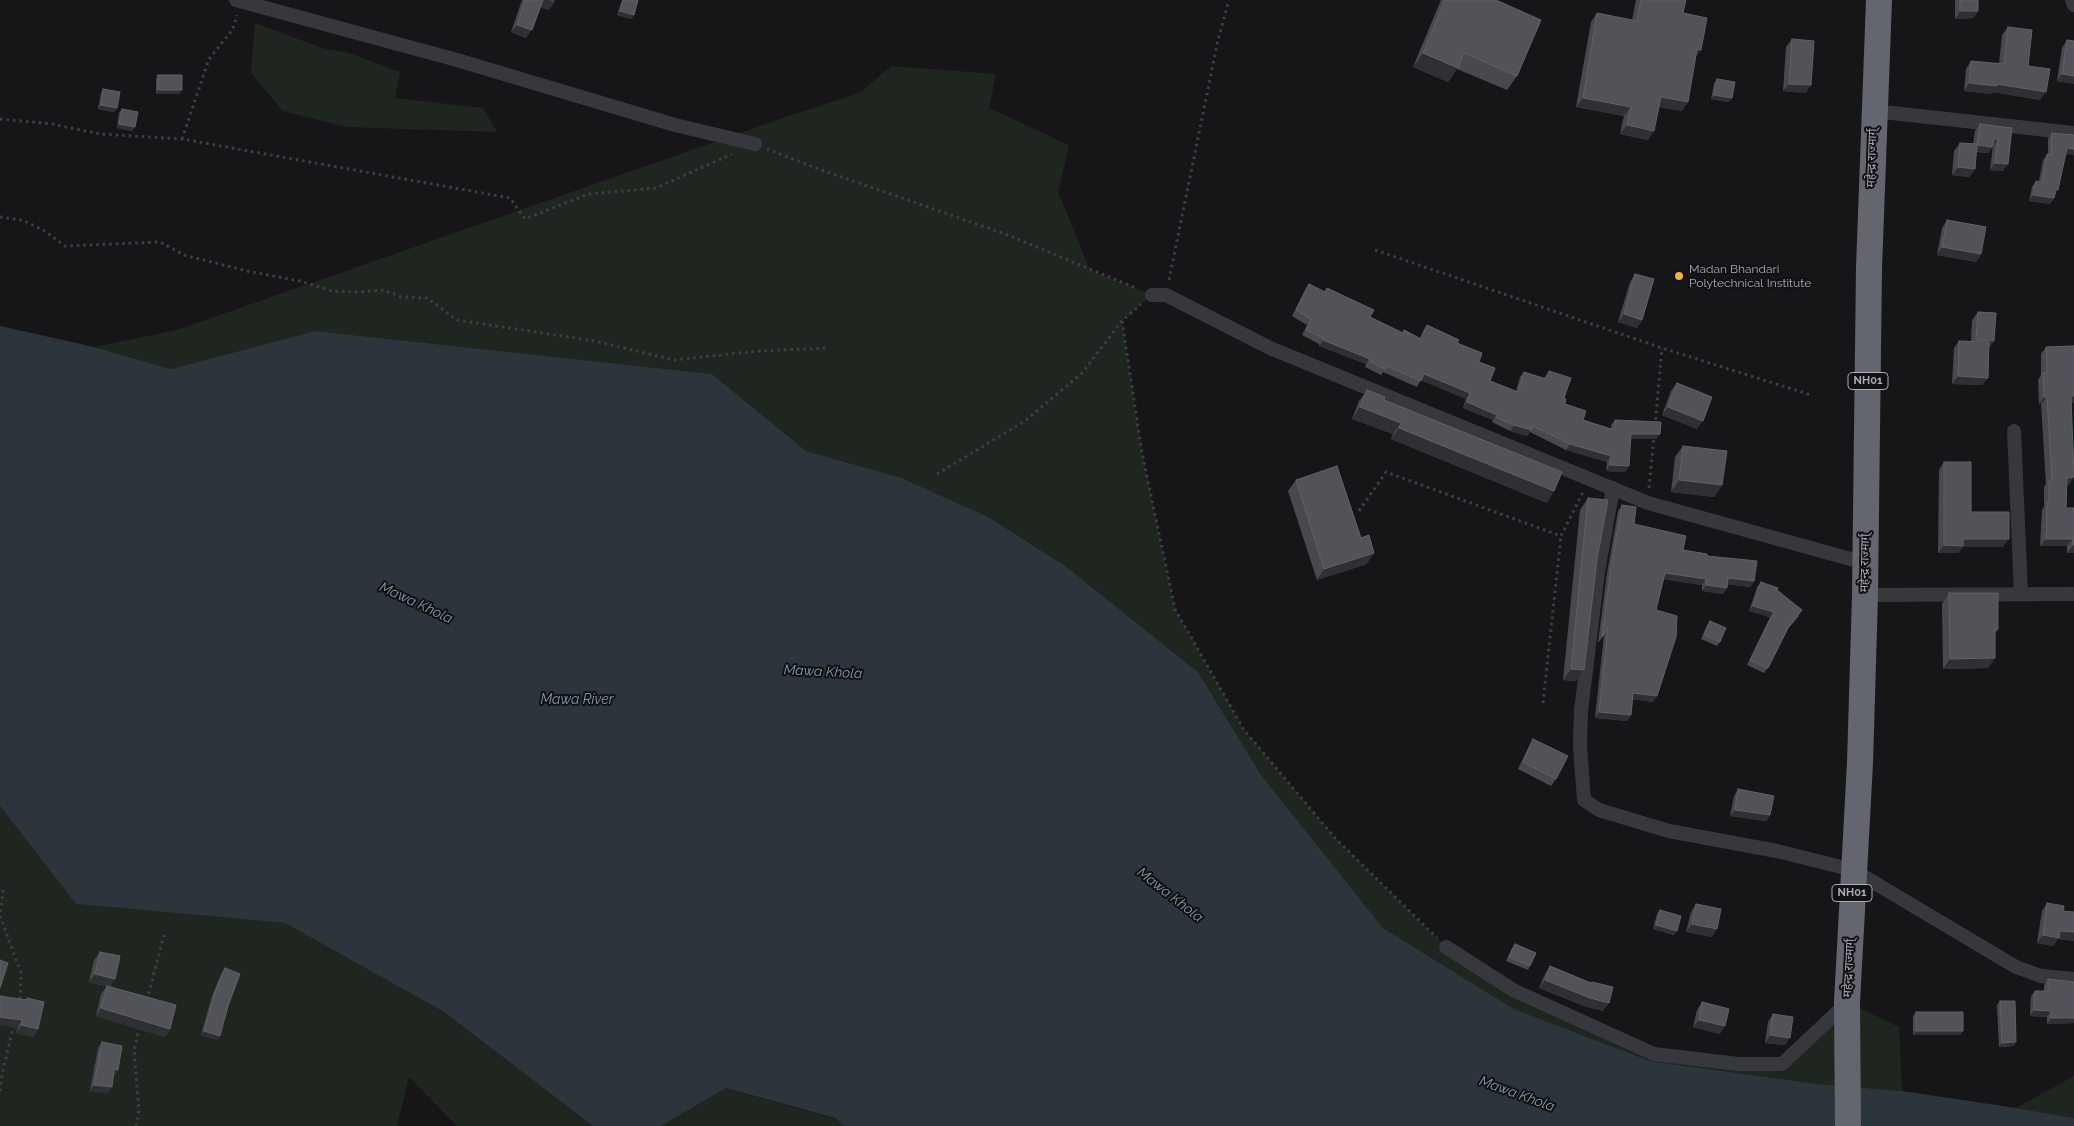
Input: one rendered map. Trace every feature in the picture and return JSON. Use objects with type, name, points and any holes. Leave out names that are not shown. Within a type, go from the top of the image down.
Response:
[{"type":"highway","name":"महेन्द्र राज्मार्ग्","points":[[1848,1126],[1847,1013],[1860,763],[1865,595],[1869,268],[1879,0]]},
{"type":"street","points":[[238,0],[457,60],[675,125],[755,144]]},
{"type":"street","points":[[2072,0],[2074,5]]},
{"type":"street","points":[[1874,111],[2074,133]]},
{"type":"street","points":[[1152,295],[1166,295],[1270,348],[1648,503],[1865,562]]},
{"type":"street","points":[[2014,431],[2021,594]]},
{"type":"street","points":[[1613,488],[1598,572],[1581,711],[1580,746],[1584,800],[1598,810],[1669,831],[1777,851],[1853,870],[2016,967],[2041,976],[2074,979]]},
{"type":"street","points":[[1865,595],[2074,594]]},
{"type":"street","points":[[1446,947],[1513,990],[1654,1054],[1738,1064],[1782,1064],[1847,1013]]},
{"type":"path","points":[[182,139],[209,59],[233,28],[238,0]]},
{"type":"path","points":[[1166,295],[1218,40],[1229,0]]},
{"type":"path","points":[[0,119],[52,124],[100,134],[182,139],[510,198],[525,219],[588,194],[656,188],[755,144],[816,168],[1005,234],[1152,295],[1122,321],[1082,373],[1025,421],[937,474]]},
{"type":"path","points":[[0,217],[22,220],[45,231],[65,246],[160,242],[184,255],[247,271],[300,281],[332,291],[384,290],[401,296],[428,298],[457,320],[594,341],[674,360],[758,351],[828,348]]},
{"type":"path","points":[[1375,250],[1662,348],[1810,395]]},
{"type":"path","points":[[1122,321],[1142,453],[1175,609],[1244,730],[1335,838],[1446,947]]},
{"type":"path","points":[[1648,503],[1662,348]]},
{"type":"path","points":[[1359,511],[1386,472],[1561,536]]},
{"type":"path","points":[[1544,703],[1561,536],[1588,480]]},
{"type":"path","points":[[3,890],[0,916],[21,972],[19,1004]]},
{"type":"path","points":[[146,1002],[164,935]]},
{"type":"path","points":[[0,1091],[15,1022]]},
{"type":"path","points":[[136,1126],[139,1110],[134,1050],[141,1022]]},
{"type":"shaded area","points":[[255,23],[322,48],[349,53],[400,72],[395,98],[483,108],[497,132],[347,127],[283,111],[251,73]]},
{"type":"shaded area","points":[[891,66],[996,74],[989,108],[1069,145],[1058,192],[1090,270],[1152,295],[1122,321],[1142,453],[1175,609],[1244,730],[1335,838],[1446,947],[1468,963],[1654,1054],[1782,1064],[1847,1002],[1899,1027],[1902,1091],[1817,1084],[1650,1061],[1514,1009],[1383,928],[1261,775],[1198,672],[1064,565],[988,517],[902,478],[806,451],[712,374],[315,331],[171,369],[94,347],[177,330],[789,116],[860,93]]},
{"type":"shaded area","points":[[0,806],[76,904],[285,923],[444,1012],[593,1126],[457,1126],[409,1077],[397,1126],[0,1126]]},
{"type":"shaded area","points":[[2074,1076],[2074,1118],[2016,1108]]},
{"type":"shaded area","points":[[726,1088],[835,1119],[844,1126],[661,1126]]},
{"type":"water","name":"Mawa River","points":[[0,326],[94,347],[171,369],[315,331],[712,374],[806,451],[902,478],[988,517],[1064,565],[1198,672],[1261,775],[1383,928],[1514,1009],[1650,1061],[1817,1084],[1902,1091],[2016,1108],[2074,1118],[2074,1126],[844,1126],[835,1118],[726,1088],[661,1126],[593,1126],[444,1012],[285,923],[76,904],[0,806]]},
{"type":"building","points":[[525,0],[543,0],[532,30],[517,25]]},
{"type":"building","points":[[623,0],[638,0],[634,15],[620,11]]},
{"type":"building","points":[[1445,0],[1496,0],[1541,20],[1517,76],[1464,53],[1458,68],[1423,53]]},
{"type":"building","points":[[1641,0],[1686,0],[1683,13],[1707,18],[1701,50],[1697,49],[1688,102],[1661,97],[1654,131],[1627,125],[1631,107],[1583,98],[1597,13],[1637,21]]},
{"type":"building","points":[[1960,0],[1978,0],[1978,11],[1960,11]]},
{"type":"building","points":[[2008,27],[2032,30],[2028,66],[2050,69],[2046,92],[1997,84],[1997,86],[1969,83],[1971,61],[2004,64]]},
{"type":"building","points":[[1792,39],[1814,41],[1811,85],[1789,84]]},
{"type":"building","points":[[2067,40],[2074,41],[2074,76],[2062,74]]},
{"type":"building","points":[[158,75],[182,75],[182,90],[158,90]]},
{"type":"building","points":[[1717,79],[1735,82],[1732,98],[1714,95]]},
{"type":"building","points":[[103,89],[120,92],[117,108],[101,105]]},
{"type":"building","points":[[122,109],[138,112],[135,127],[119,124]]},
{"type":"building","points":[[1980,124],[2012,128],[2008,164],[1995,163],[1998,139],[1994,139],[1992,147],[1977,145]]},
{"type":"building","points":[[2052,133],[2074,135],[2074,149],[2067,148],[2058,190],[2056,190],[2054,198],[2033,195],[2036,181],[2042,182],[2047,154],[2051,155]]},
{"type":"building","points":[[1960,143],[1977,144],[1975,169],[1958,167]]},
{"type":"building","points":[[1947,220],[1986,227],[1981,254],[1942,247]]},
{"type":"building","points":[[1635,274],[1654,279],[1642,320],[1624,314]]},
{"type":"building","points":[[1309,284],[1325,292],[1327,288],[1374,310],[1370,317],[1403,333],[1404,330],[1421,339],[1427,325],[1459,340],[1457,343],[1482,353],[1479,362],[1495,368],[1490,381],[1518,392],[1524,372],[1546,379],[1549,371],[1571,378],[1564,398],[1566,399],[1565,404],[1586,411],[1583,420],[1614,430],[1615,420],[1661,422],[1660,434],[1631,434],[1629,466],[1610,465],[1611,456],[1570,444],[1533,426],[1531,430],[1514,425],[1496,417],[1497,415],[1467,402],[1470,393],[1424,374],[1421,381],[1386,366],[1385,369],[1369,361],[1370,359],[1323,340],[1323,338],[1306,330],[1311,319],[1296,310]]},
{"type":"building","points":[[1978,312],[1996,313],[1994,341],[1976,340]]},
{"type":"building","points":[[1959,341],[1989,342],[1988,378],[1958,376]]},
{"type":"building","points":[[2074,346],[2074,396],[2071,396],[2074,477],[2067,478],[2066,508],[2074,508],[2073,545],[2073,539],[2046,539],[2049,480],[2052,480],[2047,397],[2044,397],[2043,373],[2047,373],[2046,347]]},
{"type":"building","points":[[1677,383],[1712,397],[1703,421],[1668,407]]},
{"type":"building","points":[[1367,390],[1385,397],[1384,400],[1562,472],[1554,491],[1399,428],[1401,423],[1360,407]]},
{"type":"building","points":[[1683,446],[1727,451],[1722,485],[1679,480]]},
{"type":"building","points":[[1944,462],[1971,462],[1971,512],[2009,512],[2009,539],[1963,539],[1963,546],[1944,545]]},
{"type":"building","points":[[1337,466],[1361,538],[1369,535],[1374,553],[1324,569],[1296,480]]},
{"type":"building","points":[[1588,498],[1608,500],[1597,559],[1584,670],[1571,669]]},
{"type":"building","points":[[1622,505],[1636,507],[1634,524],[1686,536],[1683,550],[1707,554],[1707,556],[1757,561],[1754,581],[1728,578],[1727,588],[1706,585],[1706,579],[1665,573],[1656,610],[1677,616],[1676,637],[1657,696],[1633,693],[1631,715],[1599,712],[1608,627],[1602,637],[1611,567]]},
{"type":"building","points":[[1761,582],[1778,588],[1777,590],[1802,610],[1788,628],[1768,668],[1750,660],[1774,612],[1753,606]]},
{"type":"building","points":[[1949,593],[1998,593],[1998,629],[1995,629],[1995,658],[1950,659]]},
{"type":"building","points":[[1710,621],[1726,628],[1720,642],[1704,635]]},
{"type":"building","points":[[1533,739],[1568,756],[1556,779],[1523,762]]},
{"type":"building","points":[[1738,789],[1774,796],[1770,815],[1735,810]]},
{"type":"building","points":[[2047,903],[2064,906],[2063,911],[2074,912],[2074,932],[2060,931],[2059,938],[2043,935]]},
{"type":"building","points":[[1696,904],[1721,909],[1717,929],[1692,924]]},
{"type":"building","points":[[1660,910],[1681,916],[1677,931],[1656,925]]},
{"type":"building","points":[[1515,944],[1536,953],[1530,966],[1509,957]]},
{"type":"building","points":[[100,952],[120,956],[115,979],[95,974]]},
{"type":"building","points":[[0,960],[8,963],[0,988]]},
{"type":"building","points":[[1550,966],[1591,983],[1613,987],[1609,1003],[1590,998],[1545,980]]},
{"type":"building","points":[[225,968],[240,974],[228,1006],[220,1036],[204,1031],[215,992]]},
{"type":"building","points":[[2048,979],[2074,982],[2074,1018],[2051,1018],[2051,1011],[2034,1010],[2035,991],[2048,991]]},
{"type":"building","points":[[107,986],[176,1005],[170,1029],[101,1008]]},
{"type":"building","points":[[0,996],[27,1000],[27,998],[44,1002],[38,1029],[21,1025],[22,1020],[0,1017]]},
{"type":"building","points":[[2000,1001],[2015,1001],[2016,1042],[2002,1043]]},
{"type":"building","points":[[1702,1002],[1729,1009],[1725,1026],[1699,1020]]},
{"type":"building","points":[[1916,1012],[1963,1012],[1963,1031],[1916,1031]]},
{"type":"building","points":[[1773,1014],[1793,1017],[1790,1038],[1770,1035]]},
{"type":"building","points":[[102,1042],[122,1046],[118,1070],[114,1069],[112,1087],[94,1085]]},
{"type":"place","name":"Madan Bhandari Polytechnical Institute","points":[[1679,276]]},
{"type":"water label","name":"Mawa Khola","points":[[416,603]]},
{"type":"water label","name":"Mawa Khola","points":[[823,672]]},
{"type":"water label","name":"Mawa Khola","points":[[1170,895]]},
{"type":"water label","name":"Mawa Khola","points":[[1517,1094]]}]
